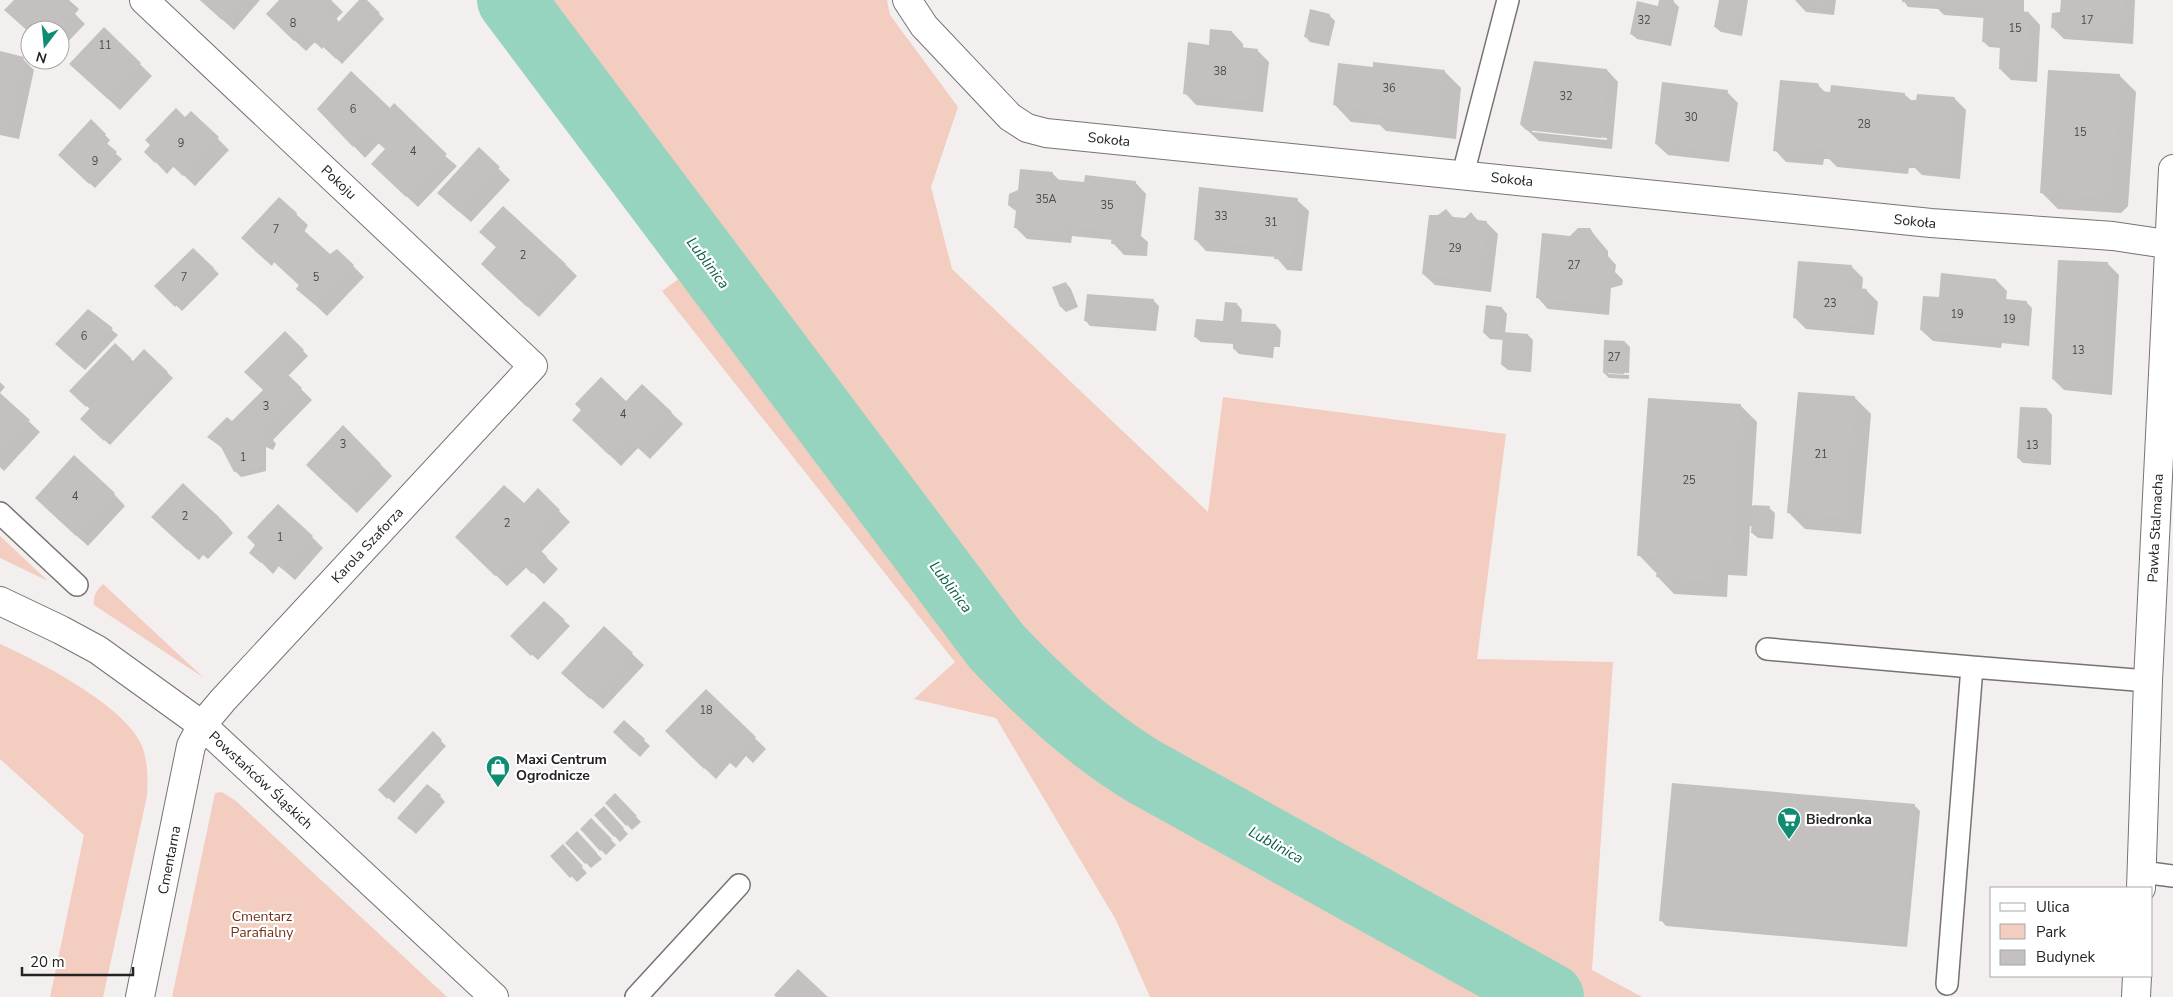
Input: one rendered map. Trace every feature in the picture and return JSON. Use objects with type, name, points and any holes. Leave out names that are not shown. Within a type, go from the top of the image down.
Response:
[{"type":"street","name":"Pokoju","points":[[144,0],[534,366]]},
{"type":"street","name":"Sokoła","points":[[907,0],[924,26],[1010,116],[1027,128],[1046,133],[1931,223],[2113,236],[2171,244]]},
{"type":"street","name":"Pawła Stalmacha","points":[[2142,880],[2148,681],[2171,244],[2173,169]]},
{"type":"street","name":"Karola Szaforza","points":[[202,725],[223,700],[534,366]]},
{"type":"street","name":"Powstańców Śląskich","points":[[0,601],[98,650],[202,725],[494,997]]},
{"type":"street","name":"Cmentarna","points":[[140,997],[191,746],[202,725]]},
{"type":"street","points":[[2136,997],[2137,977]]},
{"type":"lane","points":[[1463,174],[1508,0]]},
{"type":"lane","points":[[0,514],[77,585]]},
{"type":"lane","points":[[1767,649],[2148,681]]},
{"type":"lane","points":[[1947,984],[1972,667]]},
{"type":"lane","points":[[2142,880],[2173,876]]},
{"type":"lane","points":[[636,997],[739,885]]},
{"type":"green space","points":[[496,0],[887,0],[890,15],[958,107],[931,187],[952,269],[1208,512],[1223,397],[1506,434],[1477,659],[1613,662],[1592,970],[1642,997],[1150,997],[1116,920],[996,718],[914,699],[955,662],[662,291],[701,263]]},
{"type":"green space","points":[[0,536],[48,581],[0,558]]},
{"type":"green space","points":[[103,584],[204,678],[94,605],[95,594]]},
{"type":"green space","points":[[0,644],[36,661],[79,686],[100,701],[133,731],[144,752],[147,771],[147,796],[103,997],[50,997],[84,835],[0,759]]},
{"type":"green space","name":"Cmentarz Parafialny","points":[[222,792],[236,801],[447,997],[172,997],[215,793]]},
{"type":"building","points":[[14,0],[66,0],[65,2],[75,11],[66,20],[20,20],[20,24],[4,10]]},
{"type":"building","points":[[200,0],[239,0],[222,20]]},
{"type":"building","points":[[279,0],[332,0],[325,7],[338,20],[316,44],[303,31],[294,41],[266,14]]},
{"type":"building","points":[[359,0],[367,0],[380,13],[336,59],[319,43]]},
{"type":"building","points":[[1659,0],[1674,0],[1665,42],[1630,34],[1637,1],[1658,6]]},
{"type":"building","points":[[1719,0],[1742,0],[1736,31],[1714,27]]},
{"type":"building","points":[[1800,0],[1824,0],[1823,4]]},
{"type":"building","points":[[1902,0],[2019,0],[2019,11],[2029,12],[2026,71],[1999,69],[2000,44],[1982,42],[1984,9],[1902,2]]},
{"type":"building","points":[[2061,0],[2124,0],[2122,33],[2051,28],[2052,13],[2060,12]]},
{"type":"building","points":[[1310,9],[1330,14],[1324,41],[1304,37]]},
{"type":"building","points":[[104,27],[141,63],[108,99],[70,63]]},
{"type":"building","points":[[1210,29],[1232,31],[1231,46],[1258,49],[1252,101],[1183,94],[1188,42],[1209,45]]},
{"type":"building","points":[[0,51],[20,56],[21,70],[8,129],[0,127]]},
{"type":"building","points":[[1534,61],[1607,69],[1601,138],[1526,130],[1520,124]]},
{"type":"building","points":[[1373,62],[1445,70],[1439,123],[1368,115],[1368,110],[1333,105],[1338,63],[1373,67]]},
{"type":"building","points":[[2048,70],[2120,74],[2112,189],[2104,197],[2040,193]]},
{"type":"building","points":[[351,71],[390,108],[394,103],[447,154],[406,197],[371,164],[385,149],[367,133],[353,147],[317,109]]},
{"type":"building","points":[[1780,80],[1816,83],[1819,84],[1818,91],[1830,92],[1831,85],[1905,93],[1904,100],[1916,100],[1917,94],[1955,97],[1948,168],[1909,164],[1910,158],[1898,157],[1897,163],[1824,156],[1825,149],[1813,148],[1812,155],[1773,151]]},
{"type":"building","points":[[1662,82],[1728,90],[1718,151],[1655,144]]},
{"type":"building","points":[[176,108],[185,117],[191,111],[219,137],[183,176],[162,156],[155,163],[144,152],[150,145],[145,140]]},
{"type":"building","points":[[91,119],[106,134],[102,139],[117,152],[89,184],[58,155]]},
{"type":"building","points":[[479,147],[500,167],[459,212],[437,193]]},
{"type":"building","points":[[1020,169],[1053,172],[1052,179],[1084,182],[1085,175],[1136,181],[1130,229],[1137,230],[1136,246],[1111,244],[1112,231],[1061,225],[1060,232],[1014,228],[1016,211],[1008,205],[1009,194],[1018,190]]},
{"type":"building","points":[[1199,187],[1298,198],[1291,260],[1274,259],[1276,248],[1194,240]]},
{"type":"building","points":[[279,197],[297,213],[293,220],[311,237],[330,254],[337,249],[354,265],[315,305],[296,289],[299,285],[262,251],[260,255],[241,238]]},
{"type":"building","points":[[503,206],[566,264],[527,307],[481,264],[496,247],[479,232]]},
{"type":"building","points":[[1446,209],[1453,217],[1465,218],[1471,212],[1477,220],[1487,221],[1480,281],[1422,274],[1429,215],[1438,215]]},
{"type":"building","points":[[1578,228],[1590,228],[1597,239],[1595,251],[1605,252],[1604,263],[1612,267],[1611,274],[1600,277],[1598,304],[1536,298],[1542,233],[1570,236]]},
{"type":"building","points":[[193,248],[214,268],[175,307],[154,286]]},
{"type":"building","points":[[2058,260],[2108,262],[2101,384],[2052,379]]},
{"type":"building","points":[[1798,261],[1852,265],[1850,287],[1867,289],[1863,325],[1793,318]]},
{"type":"building","points":[[1941,273],[1996,279],[1994,298],[2027,301],[2024,341],[1920,330],[1923,296],[1939,297]]},
{"type":"building","points":[[1066,282],[1073,301],[1060,307],[1052,287]]},
{"type":"building","points":[[1087,294],[1154,299],[1151,326],[1084,321]]},
{"type":"building","points":[[1225,302],[1237,303],[1235,321],[1276,324],[1274,342],[1269,342],[1268,353],[1233,349],[1233,339],[1194,337],[1196,319],[1223,321]]},
{"type":"building","points":[[1486,305],[1502,307],[1499,336],[1483,333]]},
{"type":"building","points":[[88,309],[113,328],[79,365],[55,344]]},
{"type":"building","points":[[285,331],[304,350],[283,370],[302,388],[263,428],[266,431],[261,439],[261,466],[234,472],[221,447],[207,437],[227,417],[232,421],[263,390],[244,372]]},
{"type":"building","points":[[1503,332],[1528,334],[1526,367],[1501,365]]},
{"type":"building","points":[[1604,340],[1625,341],[1624,374],[1603,373]]},
{"type":"building","points":[[115,343],[131,358],[86,407],[69,391]]},
{"type":"building","points":[[144,349],[168,372],[104,441],[80,419]]},
{"type":"building","points":[[601,377],[626,401],[642,384],[672,412],[637,449],[625,438],[609,455],[572,420],[581,410],[575,404]]},
{"type":"building","points":[[1798,392],[1855,396],[1845,517],[1787,513]]},
{"type":"building","points":[[0,393],[30,420],[0,452]]},
{"type":"building","points":[[1648,398],[1741,404],[1731,560],[1712,559],[1711,581],[1656,577],[1658,557],[1637,556]]},
{"type":"building","points":[[2020,407],[2047,408],[2046,460],[2017,458]]},
{"type":"building","points":[[343,425],[381,464],[345,502],[306,465]]},
{"type":"building","points":[[74,455],[115,493],[76,536],[35,498]]},
{"type":"building","points":[[183,483],[228,527],[202,555],[191,546],[187,550],[151,517]]},
{"type":"building","points":[[504,485],[524,503],[538,488],[560,510],[531,540],[547,557],[532,574],[515,556],[495,576],[455,537]]},
{"type":"building","points":[[278,504],[313,536],[282,569],[267,556],[261,563],[249,553],[255,545],[247,537]]},
{"type":"building","points":[[1753,505],[1770,506],[1768,534],[1751,533]]},
{"type":"building","points":[[544,601],[565,620],[531,656],[510,636]]},
{"type":"building","points":[[604,626],[633,653],[590,699],[561,673]]},
{"type":"building","points":[[706,689],[756,737],[741,753],[734,746],[724,757],[718,752],[704,769],[665,731]]},
{"type":"building","points":[[624,720],[645,739],[634,752],[613,732]]},
{"type":"building","points":[[433,731],[442,740],[387,799],[378,790]]},
{"type":"building","name":"Biedronka","points":[[1672,783],[1915,804],[1902,942],[1659,921]]},
{"type":"building","points":[[427,784],[441,795],[410,829],[397,818]]},
{"type":"building","points":[[615,793],[637,816],[626,826],[605,803]]},
{"type":"building","points":[[604,806],[624,828],[614,837],[594,815]]},
{"type":"building","points":[[591,818],[612,839],[600,851],[580,829]]},
{"type":"building","points":[[577,831],[597,853],[585,864],[565,843]]},
{"type":"building","points":[[563,844],[583,866],[570,878],[550,856]]},
{"type":"building","points":[[798,969],[828,997],[776,997],[774,995]]},
{"type":"waterway","name":"Lublinica","points":[[511,0],[996,646],[1030,681],[1084,729],[1122,758],[1143,771],[1550,997]]},
{"type":"place","name":"Maxi Centrum Ogrodnicze","points":[[498,788]]},
{"type":"place","name":"Biedronka","points":[[1789,840]]}]
